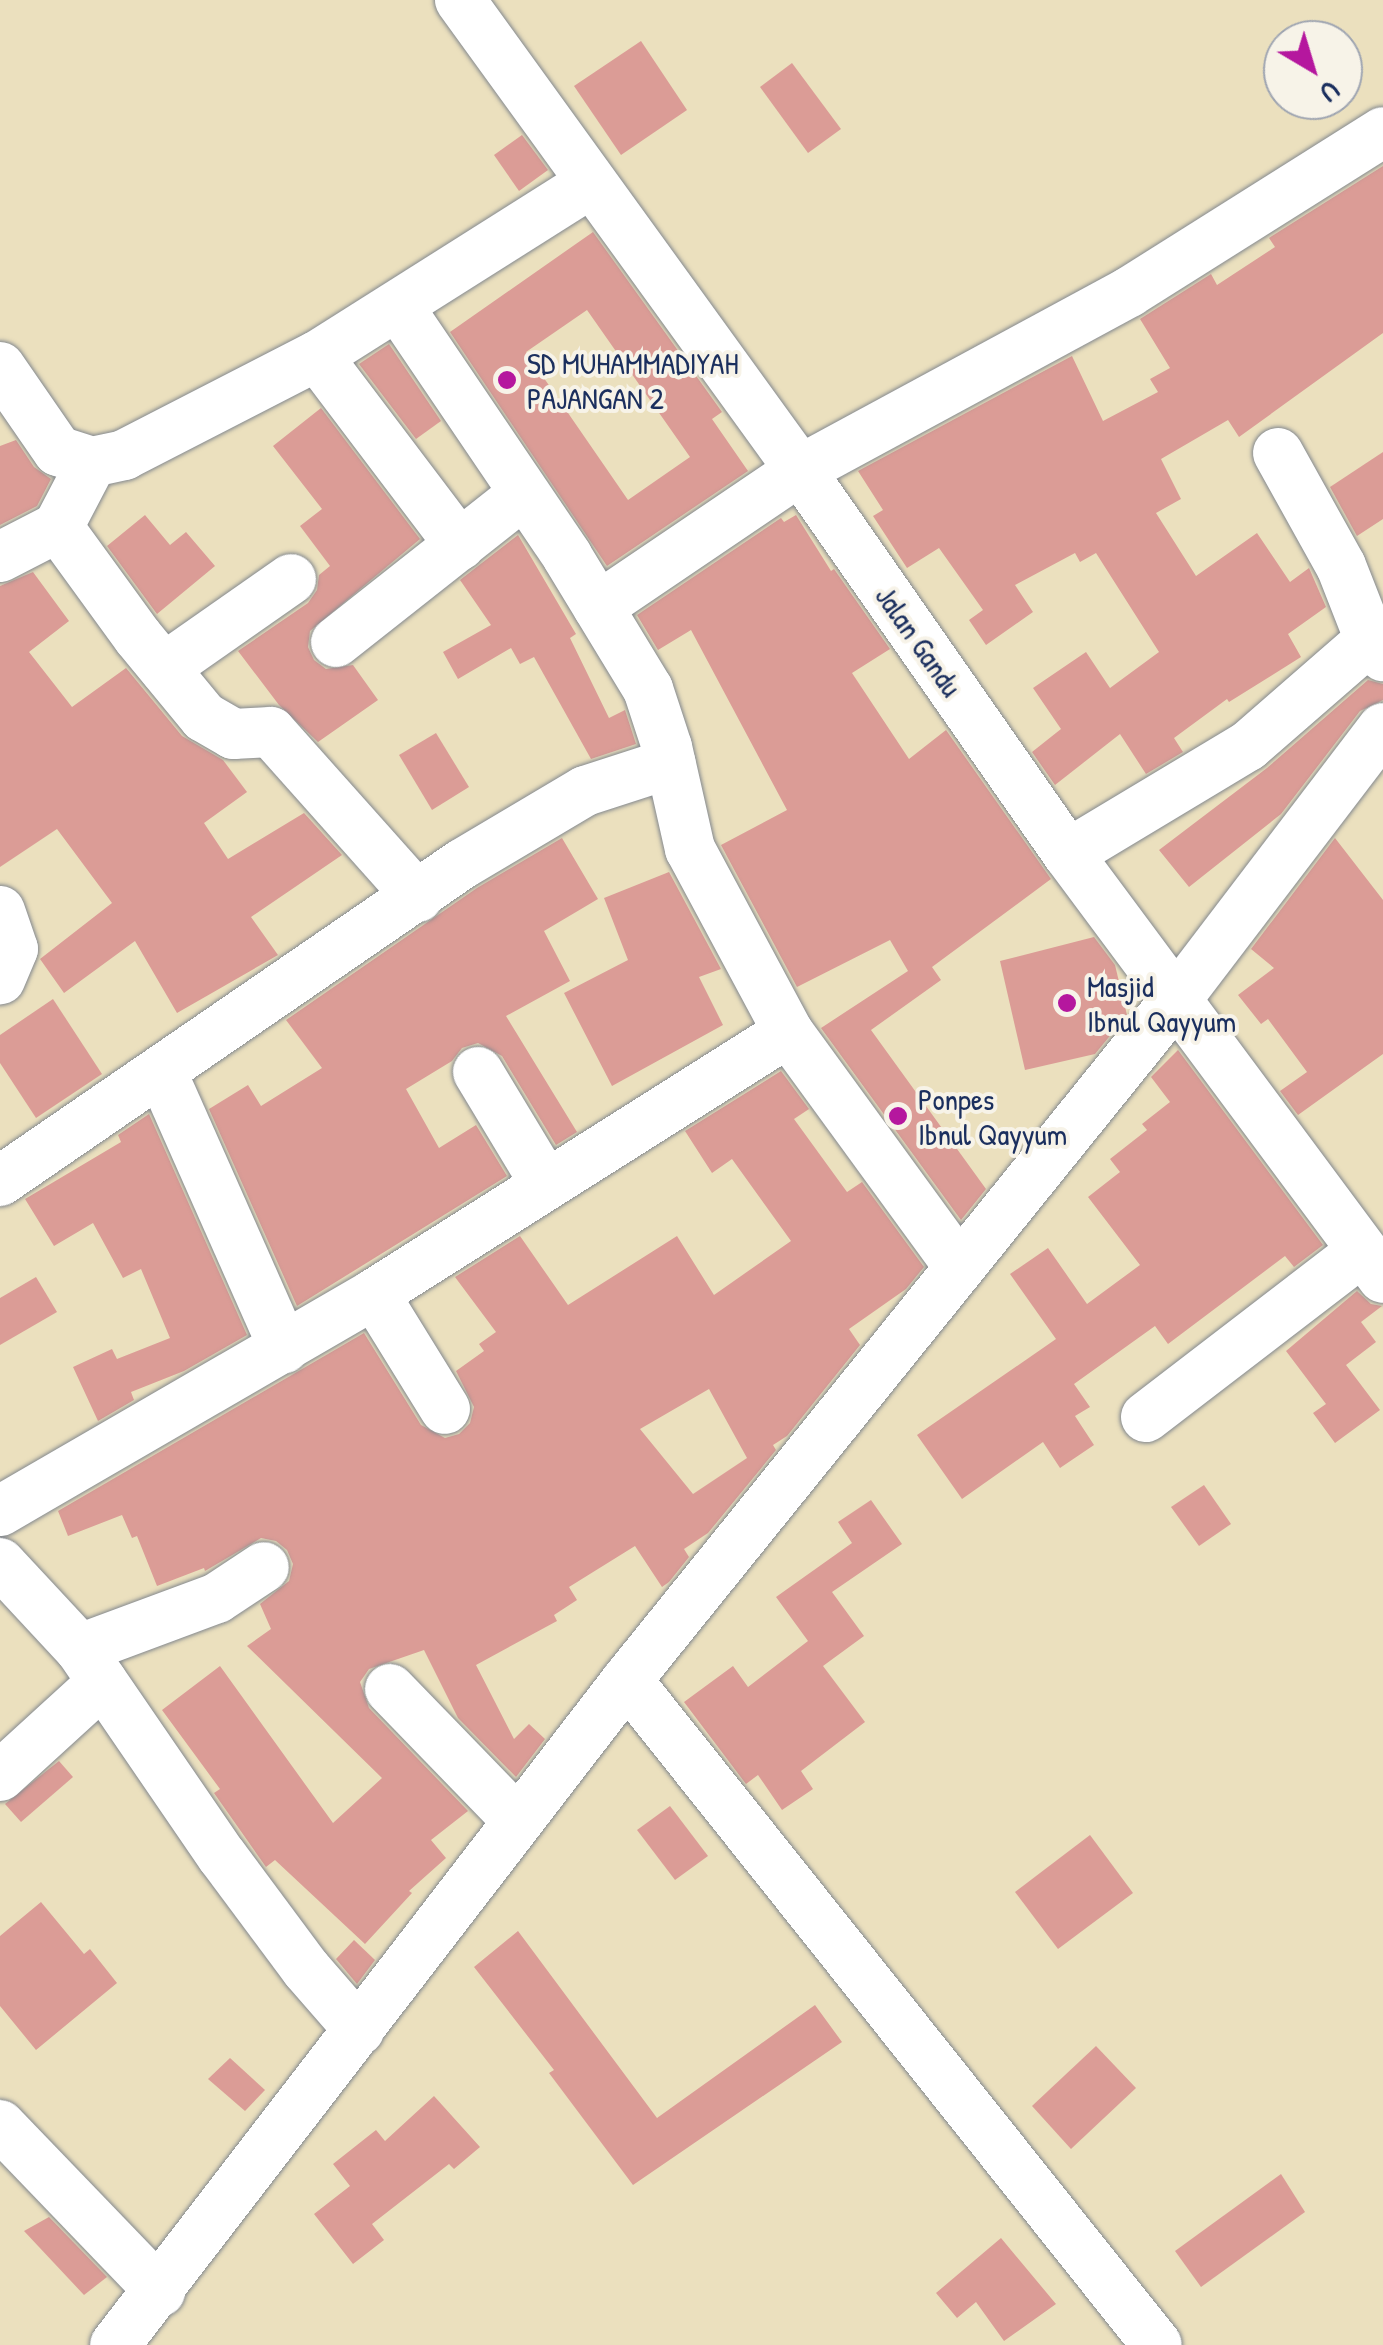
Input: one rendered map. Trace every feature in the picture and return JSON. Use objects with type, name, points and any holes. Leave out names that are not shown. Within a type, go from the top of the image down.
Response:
[{"type":"street","name":"Jalan Gandu","points":[[460,0],[800,470],[1068,854],[1373,1265]]},
{"type":"street","points":[[598,607],[800,470],[1128,292],[1383,132]]},
{"type":"street","points":[[0,367],[58,451],[92,462],[124,454],[317,356],[591,183]]},
{"type":"street","points":[[398,306],[648,688],[671,764],[690,850],[788,1032],[958,1265]]},
{"type":"street","points":[[317,356],[460,546]]},
{"type":"street","points":[[1068,854],[1248,746],[1377,648],[1340,566],[1278,453]]},
{"type":"street","points":[[0,557],[58,528],[92,462]]},
{"type":"street","points":[[336,642],[522,495]]},
{"type":"street","points":[[58,528],[204,717],[234,734],[272,732],[418,897]]},
{"type":"street","points":[[164,668],[290,579]]},
{"type":"street","points":[[116,2345],[626,1680],[958,1265],[1178,998],[1383,728]]},
{"type":"street","points":[[0,1182],[462,864],[585,791],[671,764]]},
{"type":"street","points":[[0,911],[13,949],[0,978]]},
{"type":"street","points":[[0,1511],[374,1294],[788,1032]]},
{"type":"street","points":[[478,1072],[545,1183]]},
{"type":"street","points":[[162,1073],[284,1348]]},
{"type":"street","points":[[1146,1417],[1373,1265]]},
{"type":"street","points":[[374,1294],[445,1410]]},
{"type":"street","points":[[0,1563],[91,1665],[222,1856],[359,2030]]},
{"type":"street","points":[[0,1776],[91,1665],[217,1598],[264,1567]]},
{"type":"street","points":[[626,1680],[1157,2345]]},
{"type":"street","points":[[390,1690],[517,1820]]},
{"type":"street","points":[[0,2124],[160,2291]]},
{"type":"building","points":[[641,41],[687,110],[621,155],[574,86]]},
{"type":"building","points":[[792,63],[841,129],[808,153],[760,87]]},
{"type":"building","points":[[522,135],[548,170],[519,191],[494,155]]},
{"type":"building","points":[[1383,166],[1383,333],[1239,437],[1228,420],[1161,459],[1181,499],[1156,513],[1196,576],[1257,533],[1290,582],[1309,568],[1326,607],[1288,634],[1301,657],[1229,702],[1227,699],[1174,738],[1183,752],[1146,774],[1120,734],[1055,785],[1032,752],[1061,729],[1033,688],[1086,652],[1110,688],[1159,652],[1096,553],[1080,562],[1075,553],[1015,585],[1033,612],[986,645],[969,620],[983,610],[939,548],[907,568],[873,516],[883,510],[858,471],[1072,356],[1103,421],[1158,392],[1150,379],[1170,368],[1140,319],[1211,274],[1217,285],[1275,247],[1269,238]]},
{"type":"building","name":"SD MUHAMMADIYAH PAJANGAN 2","points":[[593,232],[722,412],[712,419],[748,471],[607,566],[450,332]],"holes":[[[587,310],[690,457],[628,500],[526,352]]]},
{"type":"building","points":[[389,344],[441,421],[416,439],[359,364]]},
{"type":"building","points":[[321,408],[420,539],[310,631],[308,647],[314,660],[326,669],[353,665],[378,700],[318,742],[279,705],[238,651],[308,603],[317,590],[319,575],[330,566],[300,526],[322,509],[273,446]]},
{"type":"building","points":[[16,440],[34,467],[51,479],[37,506],[0,525],[0,446]]},
{"type":"building","points":[[1383,452],[1383,519],[1357,536],[1330,487]]},
{"type":"building","points":[[145,515],[170,545],[186,532],[215,566],[157,614],[107,546]]},
{"type":"building","points":[[796,515],[831,571],[834,569],[890,649],[852,673],[909,759],[946,730],[1051,879],[932,967],[941,980],[871,1030],[986,1189],[961,1220],[821,1028],[908,971],[890,940],[797,987],[721,845],[787,810],[691,630],[658,650],[637,615],[781,518],[784,522]]},
{"type":"building","points":[[518,535],[576,634],[570,638],[609,718],[625,710],[636,744],[591,759],[534,657],[520,664],[511,648],[458,679],[443,652],[491,625],[460,580]]},
{"type":"building","points":[[33,572],[69,621],[29,652],[72,707],[126,668],[182,736],[223,760],[247,792],[204,823],[228,859],[304,813],[342,855],[251,917],[278,955],[177,1013],[135,941],[64,993],[40,959],[112,903],[57,829],[0,867],[0,586]]},
{"type":"building","points":[[1368,680],[1383,684],[1383,700],[1360,711],[1281,814],[1189,887],[1159,850],[1267,768]]},
{"type":"building","points":[[436,733],[469,787],[432,810],[399,755]]},
{"type":"building","points":[[562,838],[598,899],[544,931],[570,981],[506,1016],[577,1132],[556,1145],[502,1056],[478,1043],[462,1048],[452,1061],[406,1089],[439,1148],[476,1125],[507,1176],[297,1306],[209,1109],[248,1085],[261,1106],[322,1068],[286,1020],[477,888]]},
{"type":"building","points":[[1335,838],[1383,900],[1383,1054],[1298,1115],[1280,1091],[1307,1072],[1268,1019],[1261,1024],[1238,995],[1274,968],[1251,949]]},
{"type":"building","points":[[669,872],[721,969],[699,977],[723,1025],[612,1086],[564,993],[628,960],[604,898]]},
{"type":"building","name":"Masjid Ibnul Qayyum","points":[[1094,937],[1115,965],[1127,1015],[1095,1054],[1025,1070],[1000,961]]},
{"type":"building","points":[[53,999],[102,1074],[36,1118],[0,1063],[0,1035]]},
{"type":"building","points":[[1178,1050],[1323,1245],[1294,1267],[1285,1256],[1168,1344],[1155,1326],[1074,1384],[1090,1407],[1075,1416],[1094,1445],[1060,1468],[1043,1442],[962,1499],[917,1435],[1056,1339],[1010,1274],[1048,1248],[1087,1304],[1140,1265],[1088,1197],[1120,1172],[1110,1159],[1147,1130],[1142,1124],[1170,1102],[1151,1077]]},
{"type":"building","points":[[781,1071],[809,1109],[794,1119],[847,1192],[862,1182],[924,1267],[906,1289],[849,1329],[860,1345],[787,1436],[773,1445],[776,1450],[708,1533],[684,1549],[689,1557],[669,1582],[662,1587],[635,1546],[569,1587],[577,1600],[554,1615],[557,1621],[476,1665],[514,1739],[529,1724],[545,1739],[516,1777],[458,1718],[424,1650],[369,1669],[360,1682],[369,1708],[468,1811],[431,1840],[446,1858],[409,1891],[412,1893],[365,1944],[275,1860],[266,1867],[214,1793],[220,1789],[162,1710],[220,1666],[333,1823],[382,1778],[247,1646],[271,1629],[260,1604],[289,1581],[293,1564],[287,1550],[276,1541],[261,1538],[205,1571],[204,1568],[157,1586],[137,1536],[132,1538],[122,1515],[68,1536],[58,1511],[364,1333],[421,1425],[445,1438],[459,1434],[470,1423],[474,1407],[456,1371],[484,1351],[479,1344],[496,1332],[455,1277],[520,1236],[568,1305],[677,1236],[714,1295],[791,1241],[732,1159],[712,1173],[685,1131]],"holes":[[[709,1389],[747,1458],[693,1494],[640,1429]]]},
{"type":"building","points":[[149,1114],[247,1335],[184,1371],[131,1392],[134,1400],[98,1421],[73,1367],[112,1349],[117,1359],[170,1338],[141,1269],[123,1278],[93,1223],[54,1246],[25,1199],[121,1142],[118,1135]]},
{"type":"building","points":[[36,1277],[57,1312],[0,1345],[0,1298]]},
{"type":"building","points":[[1357,1291],[1371,1304],[1382,1306],[1361,1322],[1376,1342],[1346,1365],[1380,1410],[1335,1443],[1313,1413],[1326,1404],[1286,1351]]},
{"type":"building","points":[[1204,1485],[1231,1524],[1199,1546],[1171,1507]]},
{"type":"building","points":[[871,1500],[902,1544],[832,1592],[864,1636],[823,1666],[865,1722],[801,1771],[813,1789],[782,1810],[758,1775],[746,1784],[684,1702],[733,1666],[748,1687],[808,1641],[776,1597],[852,1543],[838,1522]]},
{"type":"building","points":[[59,1761],[73,1777],[21,1822],[5,1804]]},
{"type":"building","points":[[670,1806],[708,1856],[675,1880],[637,1830]]},
{"type":"building","points":[[1090,1835],[1133,1893],[1058,1949],[1015,1892]]},
{"type":"building","points":[[41,1902],[84,1954],[90,1949],[117,1983],[36,2050],[0,2006],[0,1936]]},
{"type":"building","points":[[518,1931],[657,2118],[815,2005],[842,2042],[633,2185],[549,2073],[554,2070],[474,1967]]},
{"type":"building","points":[[354,1940],[375,1960],[357,1984],[336,1959]]},
{"type":"building","points":[[1096,2046],[1136,2088],[1071,2149],[1032,2106]]},
{"type":"building","points":[[230,2058],[265,2090],[245,2111],[208,2079]]},
{"type":"building","points":[[434,2096],[480,2147],[454,2169],[449,2164],[372,2224],[384,2240],[353,2264],[314,2214],[350,2186],[333,2164],[376,2130],[385,2141]]},
{"type":"building","points":[[1281,2174],[1305,2212],[1201,2287],[1175,2251]]},
{"type":"building","points":[[49,2217],[107,2277],[84,2295],[24,2231]]},
{"type":"building","points":[[1001,2238],[1056,2304],[1004,2341],[976,2302],[957,2318],[936,2293]]},
{"type":"place","name":"SD MUHAMMADIYAH PAJANGAN 2","points":[[507,380]]},
{"type":"place","name":"Masjid Ibnul Qayyum","points":[[1067,1003]]},
{"type":"place","name":"Ponpes Ibnul Qayyum","points":[[898,1116]]}]
